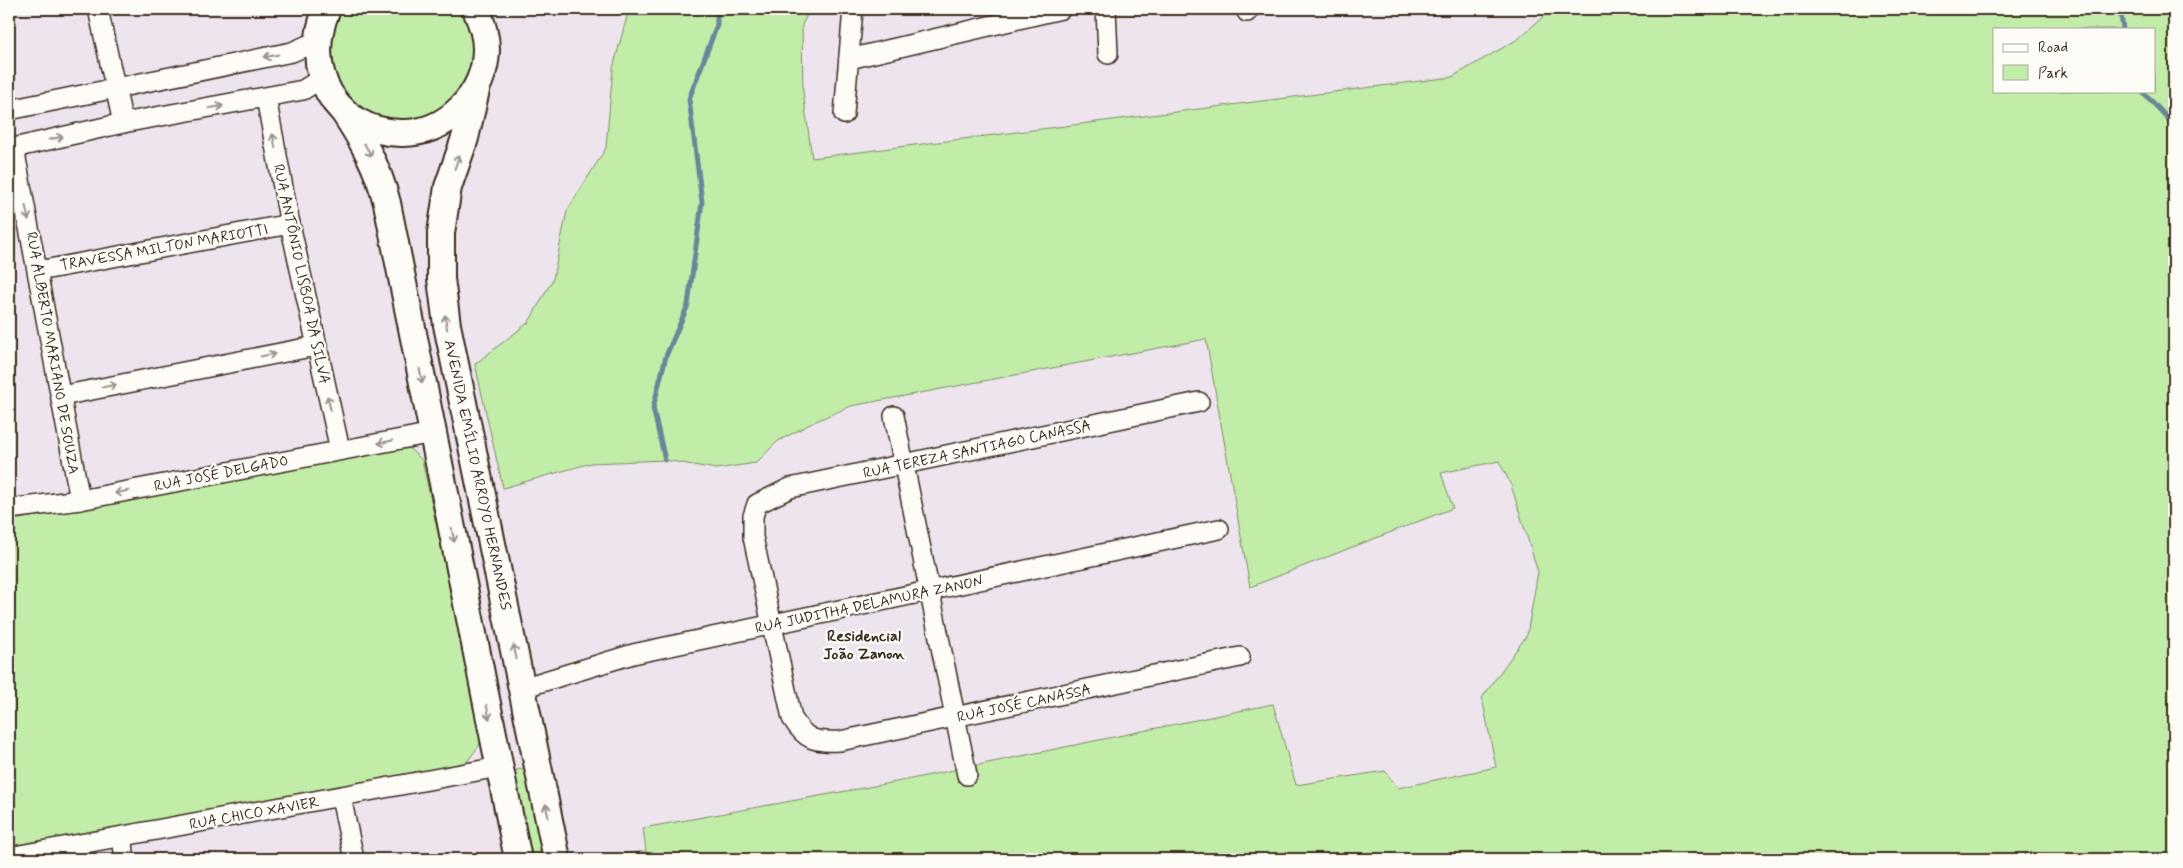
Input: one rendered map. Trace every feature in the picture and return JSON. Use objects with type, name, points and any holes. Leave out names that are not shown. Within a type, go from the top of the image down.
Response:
[{"type":"main road","points":[[327,9],[320,23],[317,41],[317,60],[322,78],[330,95],[342,109],[369,152],[382,180],[518,859]]},
{"type":"main road","points":[[342,109],[360,122],[380,131],[410,132],[424,130],[445,122],[462,108],[476,90],[484,70],[486,48],[483,26],[476,9]]},
{"type":"main road","name":"AVENIDA EMÍLIO ARROYO HERNANDES","points":[[476,90],[465,138],[448,188],[441,233],[441,279],[447,325],[556,859]]},
{"type":"main road","points":[[433,432],[468,426]]},
{"type":"main road","points":[[499,767],[536,755]]},
{"type":"street","points":[[98,9],[123,123]]},
{"type":"street","points":[[844,114],[853,9]]},
{"type":"street","points":[[849,59],[1061,9]]},
{"type":"street","points":[[1106,9],[1108,54]]},
{"type":"street","points":[[9,110],[292,52],[317,41]]},
{"type":"street","points":[[11,148],[123,123],[303,90],[322,78]]},
{"type":"street","name":"RUA ANTÔNIO LISBOA DA SILVA","points":[[266,98],[290,224],[340,450]]},
{"type":"street","name":"RUA ALBERTO MARIANO DE SOUZA","points":[[11,148],[38,270],[80,500]]},
{"type":"street","name":"TRAVESSA MILTON MARIOTTI","points":[[38,270],[290,224]]},
{"type":"street","points":[[61,396],[316,346]]},
{"type":"street","name":"RUA TEREZA SANTIAGO CANASSA","points":[[772,624],[753,537],[753,516],[758,504],[790,488],[1199,402]]},
{"type":"street","points":[[894,416],[967,775]]},
{"type":"street","name":"RUA JOSÉ DELGADO","points":[[9,509],[80,500],[433,432]]},
{"type":"street","name":"RUA JUDITHA DELAMURA ZANON","points":[[522,688],[633,654],[1218,529]]},
{"type":"street","name":"RUA JOSÉ CANASSA","points":[[772,624],[792,718],[807,737],[820,742],[840,742],[1240,657]]},
{"type":"street","name":"RUA CHICO XAVIER","points":[[19,857],[499,767]]},
{"type":"street","points":[[340,798],[354,859]]},
{"type":"street","points":[[122,837],[125,859]]},
{"type":"green space","points":[[342,9],[464,9],[474,36],[472,68],[469,79],[447,105],[428,115],[408,120],[387,118],[367,111],[351,99],[338,82],[332,60],[332,33]]},
{"type":"green space","points":[[629,9],[810,9],[802,25],[803,92],[812,158],[1452,77],[1518,39],[1552,9],[2174,9],[2174,859],[589,859],[646,851],[643,828],[896,782],[1273,704],[1296,785],[1385,771],[1398,788],[1496,767],[1482,698],[1527,635],[1538,572],[1511,485],[1499,461],[1441,473],[1453,508],[1250,587],[1206,339],[851,406],[816,421],[778,441],[756,463],[716,469],[665,460],[591,463],[503,488],[475,364],[529,322],[553,279],[567,211],[606,148],[613,68]]},
{"type":"green space","points":[[394,446],[410,449],[422,460],[482,732],[479,746],[466,763],[9,852],[9,521]]},
{"type":"green space","points":[[519,769],[527,771],[548,859],[525,859],[511,774]]},
{"type":"waterway","points":[[665,460],[653,408],[666,356],[688,305],[702,202],[689,99],[717,25],[717,9]]},
{"type":"waterway","points":[[2120,9],[2123,28]]},
{"type":"waterway","points":[[2143,92],[2174,125]]},
{"type":"district","name":"Residencial João Zanon","points":[[864,644]]}]
